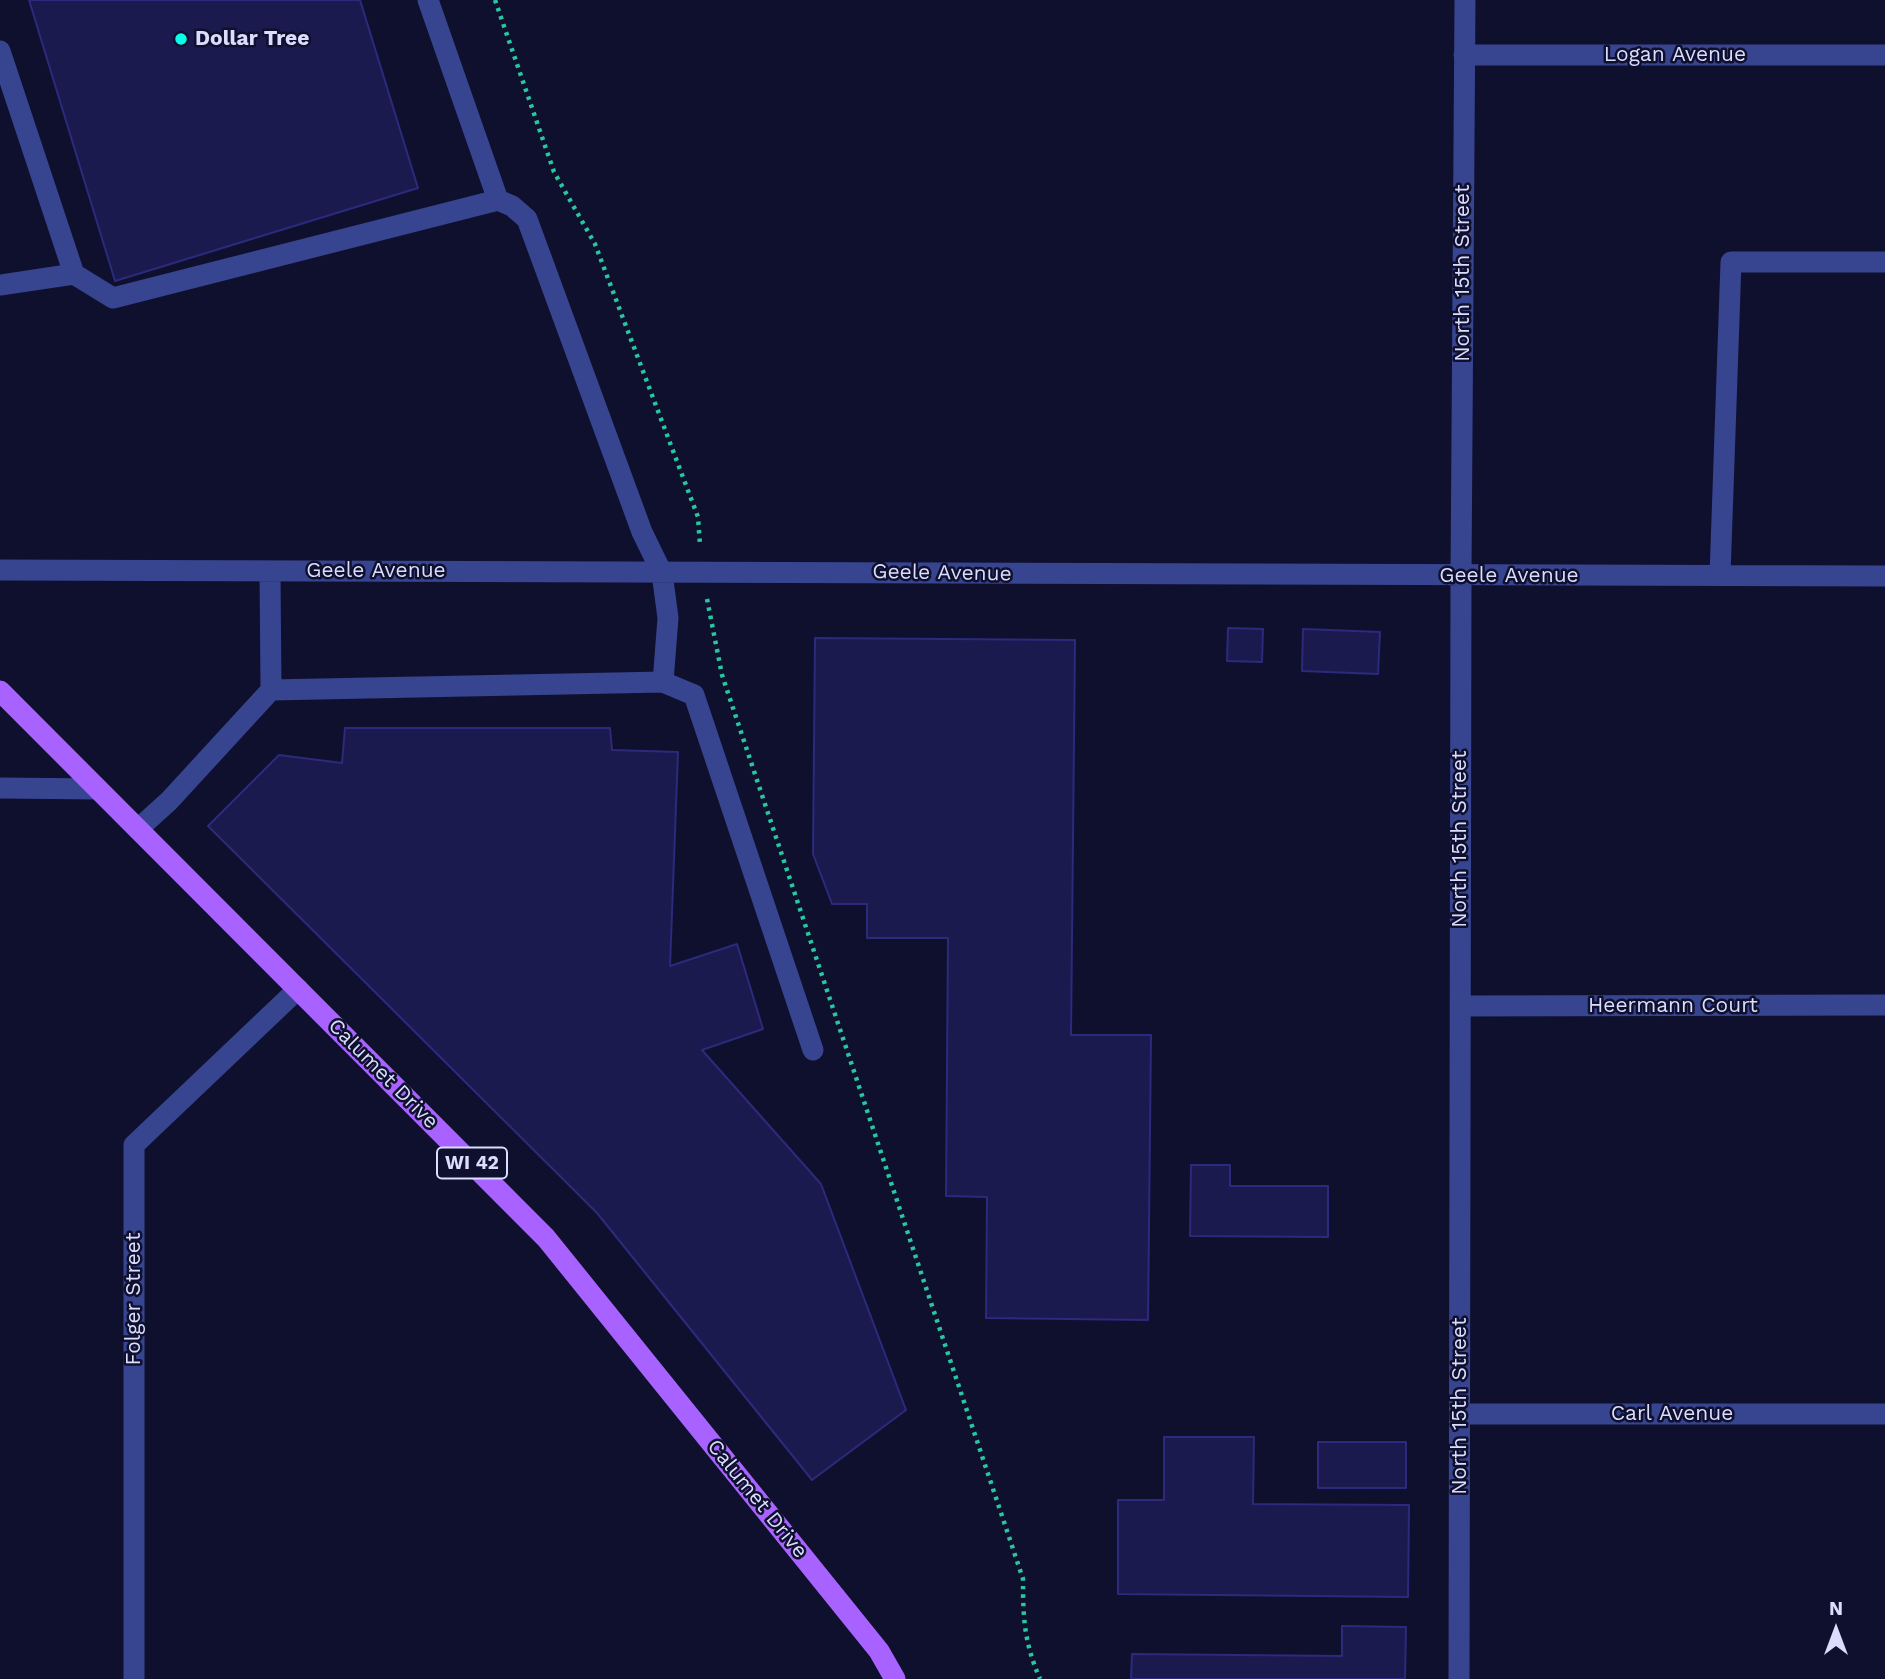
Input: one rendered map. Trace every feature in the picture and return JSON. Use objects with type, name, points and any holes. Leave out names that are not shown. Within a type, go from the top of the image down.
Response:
[{"type":"main road","name":"Calumet Drive","points":[[0,691],[547,1238],[879,1651],[895,1679]]},
{"type":"street","points":[[428,0],[498,200]]},
{"type":"street","name":"North 15th Street","points":[[1459,1679],[1465,0]]},
{"type":"street","points":[[0,51],[74,274],[113,298],[498,200],[512,206],[527,219],[642,532],[662,573],[668,618],[663,682]]},
{"type":"street","name":"Logan Avenue","points":[[1464,55],[1885,55]]},
{"type":"street","points":[[1720,575],[1731,261],[1885,261]]},
{"type":"street","points":[[0,285],[74,274]]},
{"type":"street","name":"Geele Avenue","points":[[0,570],[1885,576]]},
{"type":"street","points":[[138,829],[169,801],[271,690],[270,571]]},
{"type":"street","points":[[271,690],[663,682],[694,695],[813,1050]]},
{"type":"street","points":[[0,788],[98,789]]},
{"type":"street","name":"Folger Street","points":[[134,1679],[134,1145],[298,989]]},
{"type":"street","name":"Heermann Court","points":[[1460,1006],[1885,1005]]},
{"type":"street","name":"Carl Avenue","points":[[1460,1414],[1885,1414]]},
{"type":"path","points":[[495,0],[554,172],[595,244],[698,517],[702,571],[722,675],[1023,1579],[1023,1624],[1031,1657],[1040,1679]]},
{"type":"building","points":[[29,0],[360,0],[418,188],[115,281]]},
{"type":"building","points":[[1228,628],[1263,629],[1262,662],[1227,661]]},
{"type":"building","points":[[1303,629],[1380,632],[1378,674],[1302,671]]},
{"type":"building","points":[[815,638],[1075,640],[1071,1035],[1151,1035],[1148,1320],[986,1318],[987,1197],[946,1196],[948,938],[867,938],[867,904],[832,904],[813,854]]},
{"type":"building","points":[[345,728],[610,728],[612,750],[678,752],[670,966],[737,944],[763,1029],[702,1050],[821,1184],[906,1410],[812,1480],[597,1213],[208,826],[279,755],[342,763]]},
{"type":"building","points":[[1191,1165],[1230,1165],[1230,1186],[1328,1186],[1328,1237],[1190,1236]]},
{"type":"building","points":[[1164,1437],[1254,1437],[1253,1504],[1409,1505],[1408,1597],[1118,1594],[1118,1500],[1164,1500]]},
{"type":"building","points":[[1318,1442],[1406,1442],[1406,1488],[1318,1488]]},
{"type":"building","points":[[1342,1626],[1406,1627],[1405,1679],[1131,1679],[1132,1654],[1342,1656]]},
{"type":"place","name":"Dollar Tree","points":[[181,39]]}]
